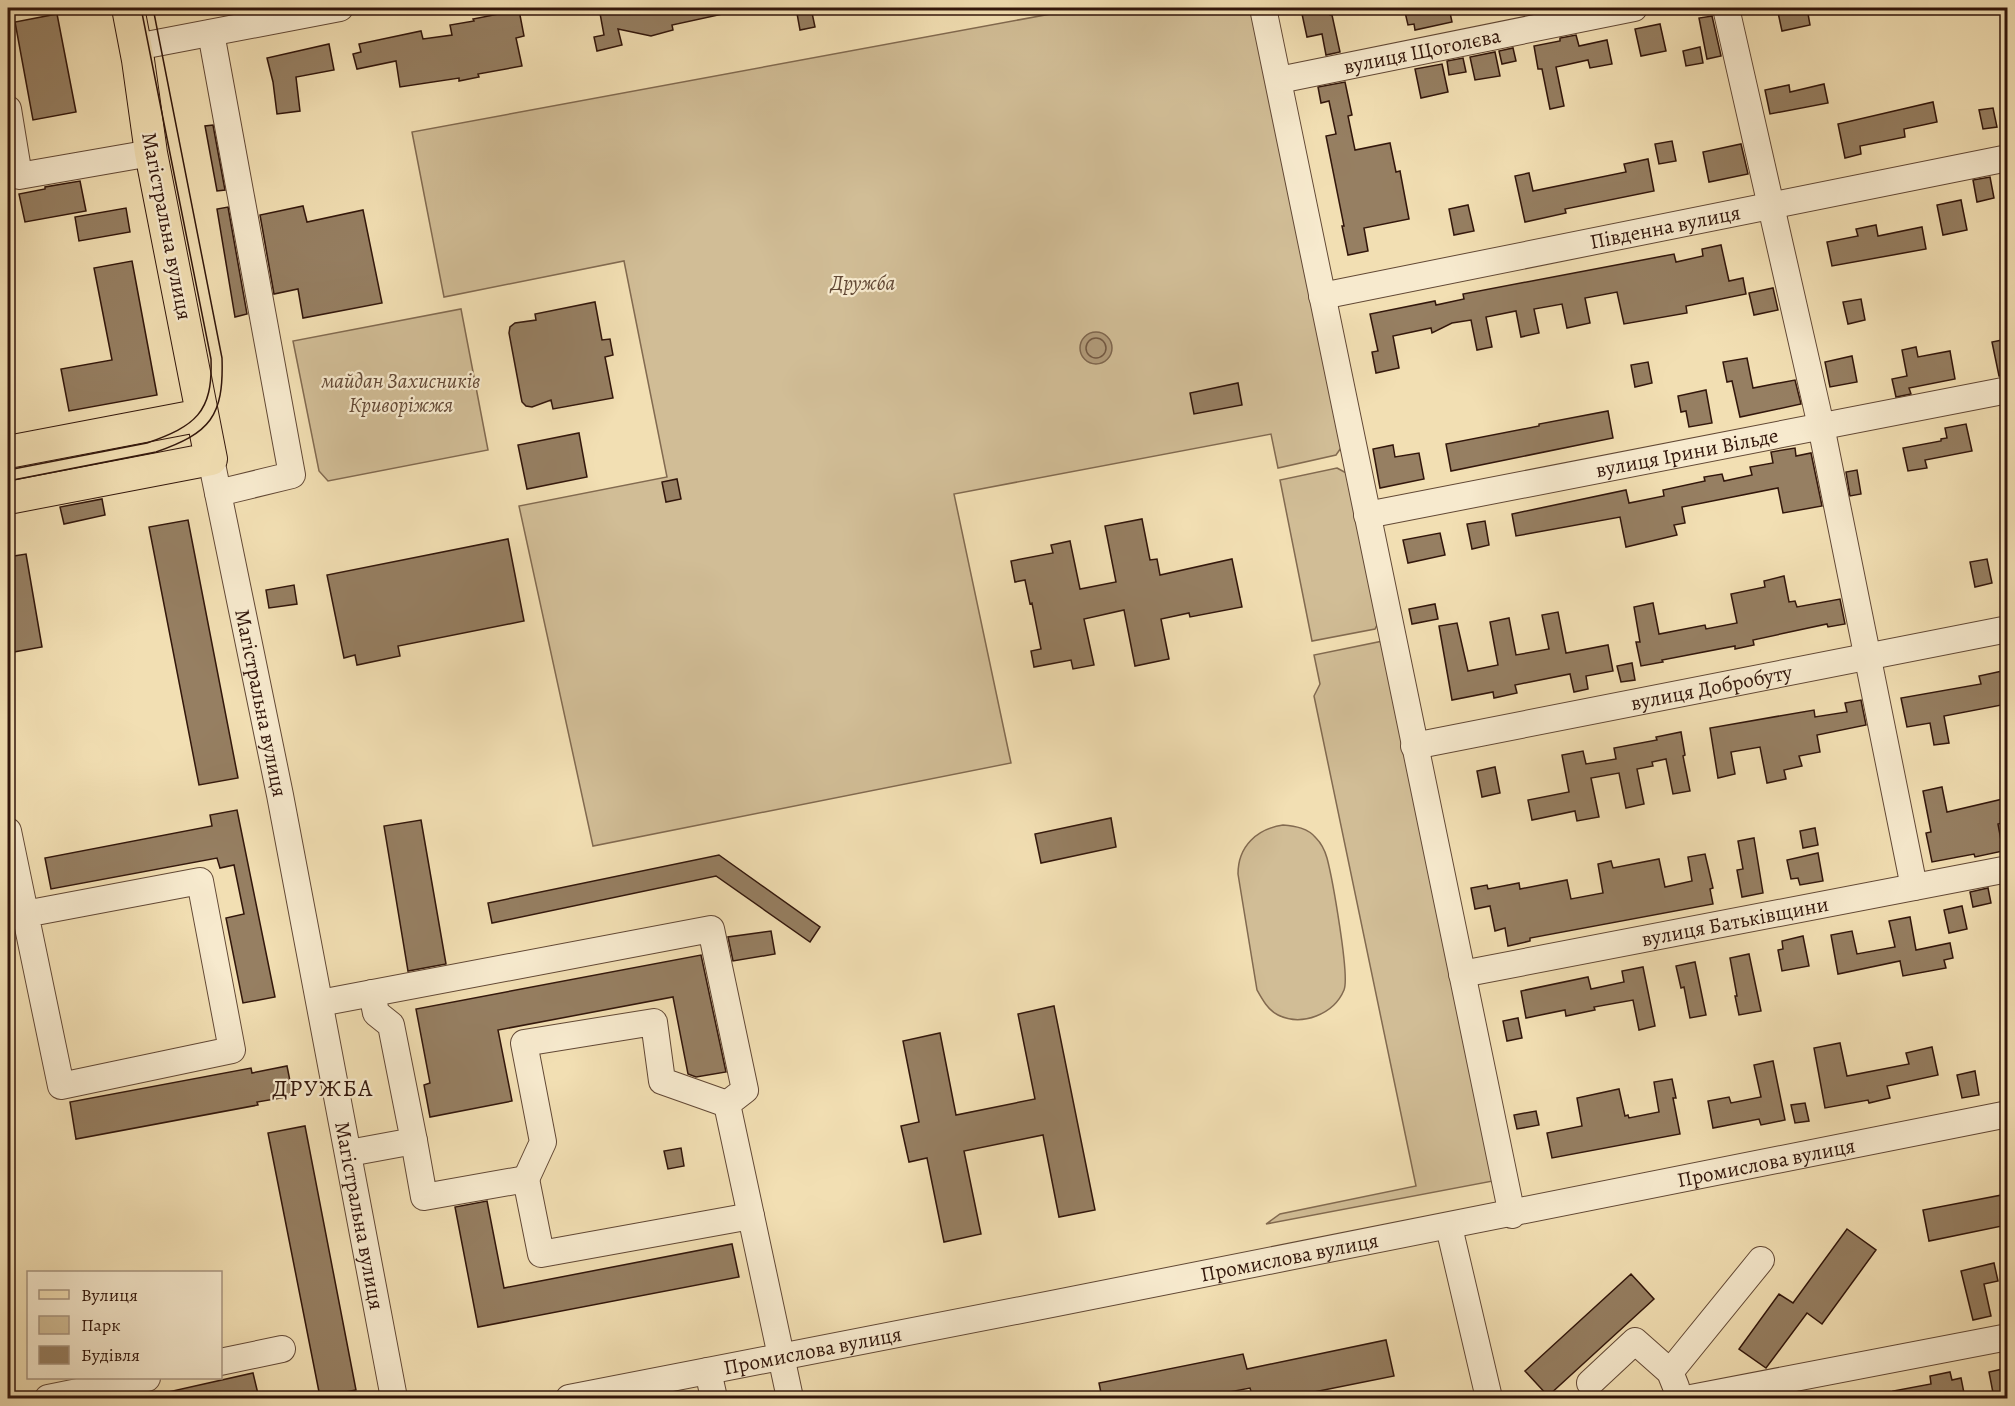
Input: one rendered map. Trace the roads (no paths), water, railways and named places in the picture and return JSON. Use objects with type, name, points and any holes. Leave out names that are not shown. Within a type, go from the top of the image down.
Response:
[{"type":"main road","name":"Магістральна вулиця","points":[[128,8],[152,153],[211,459]]},
{"type":"main road","points":[[8,452],[202,415]]},
{"type":"main road","points":[[8,498],[211,459]]},
{"type":"street","points":[[136,47],[340,8]]},
{"type":"street","points":[[1263,8],[1512,1215]]},
{"type":"street","name":"вулиця Щоголєва","points":[[1279,80],[1634,8]]},
{"type":"street","points":[[1726,8],[1821,426],[1914,888]]},
{"type":"street","points":[[211,33],[292,475],[218,493]]},
{"type":"street","points":[[9,122],[19,176],[152,153]]},
{"type":"street","name":"Південна вулиця","points":[[1322,296],[2007,159]]},
{"type":"street","name":"вулиця Ірини Вільде","points":[[1367,515],[2007,390]]},
{"type":"street","name":"Магістральна вулиця","points":[[211,459],[280,795],[394,1398]]},
{"type":"street","name":"вулиця Добробуту","points":[[1414,746],[2007,629]]},
{"type":"street","points":[[8,831],[25,914],[61,1086],[232,1050],[200,881],[25,914]]},
{"type":"street","name":"вулиця Батьківщини","points":[[1462,974],[2007,869]]},
{"type":"street","points":[[320,1003],[711,929],[746,1090],[728,1104]]},
{"type":"street","points":[[372,993],[376,1013],[391,1025],[424,1197],[526,1179]]},
{"type":"street","points":[[728,1104],[662,1081],[654,1022],[524,1043],[543,1142],[526,1179],[541,1254],[751,1216]]},
{"type":"street","points":[[728,1104],[790,1398]]},
{"type":"street","name":"Промислова вулиця","points":[[569,1398],[1512,1215],[2007,1114]]},
{"type":"street","points":[[349,1152],[414,1141]]},
{"type":"street","points":[[1449,1227],[1489,1398]]},
{"type":"street","points":[[1670,1372],[1761,1260]]},
{"type":"street","points":[[1690,1398],[2007,1336]]},
{"type":"street","points":[[1590,1383],[1635,1341],[1670,1372],[1681,1398]]},
{"type":"street","points":[[222,1362],[282,1349]]},
{"type":"street","points":[[708,1371],[714,1398]]},
{"type":"street","points":[[48,1398],[138,1379]]},
{"type":"water","points":[[1096,332],[1107,337],[1112,348],[1107,359],[1096,364],[1085,359],[1080,348],[1085,337]]},
{"type":"tram line","points":[[8,470],[147,443],[164,437],[189,423],[198,415],[209,393],[211,359],[141,8]]},
{"type":"tram line","points":[[8,481],[156,452],[189,438],[210,420],[216,409],[220,395],[222,358],[153,8]]},
{"type":"district","name":"ДРУЖБА","points":[[323,1088]]},
{"type":"park label","name":"Дружба","points":[[863,283]]},
{"type":"park label","name":"майдан Захисників Криворіжжя","points":[[401,393]]}]
